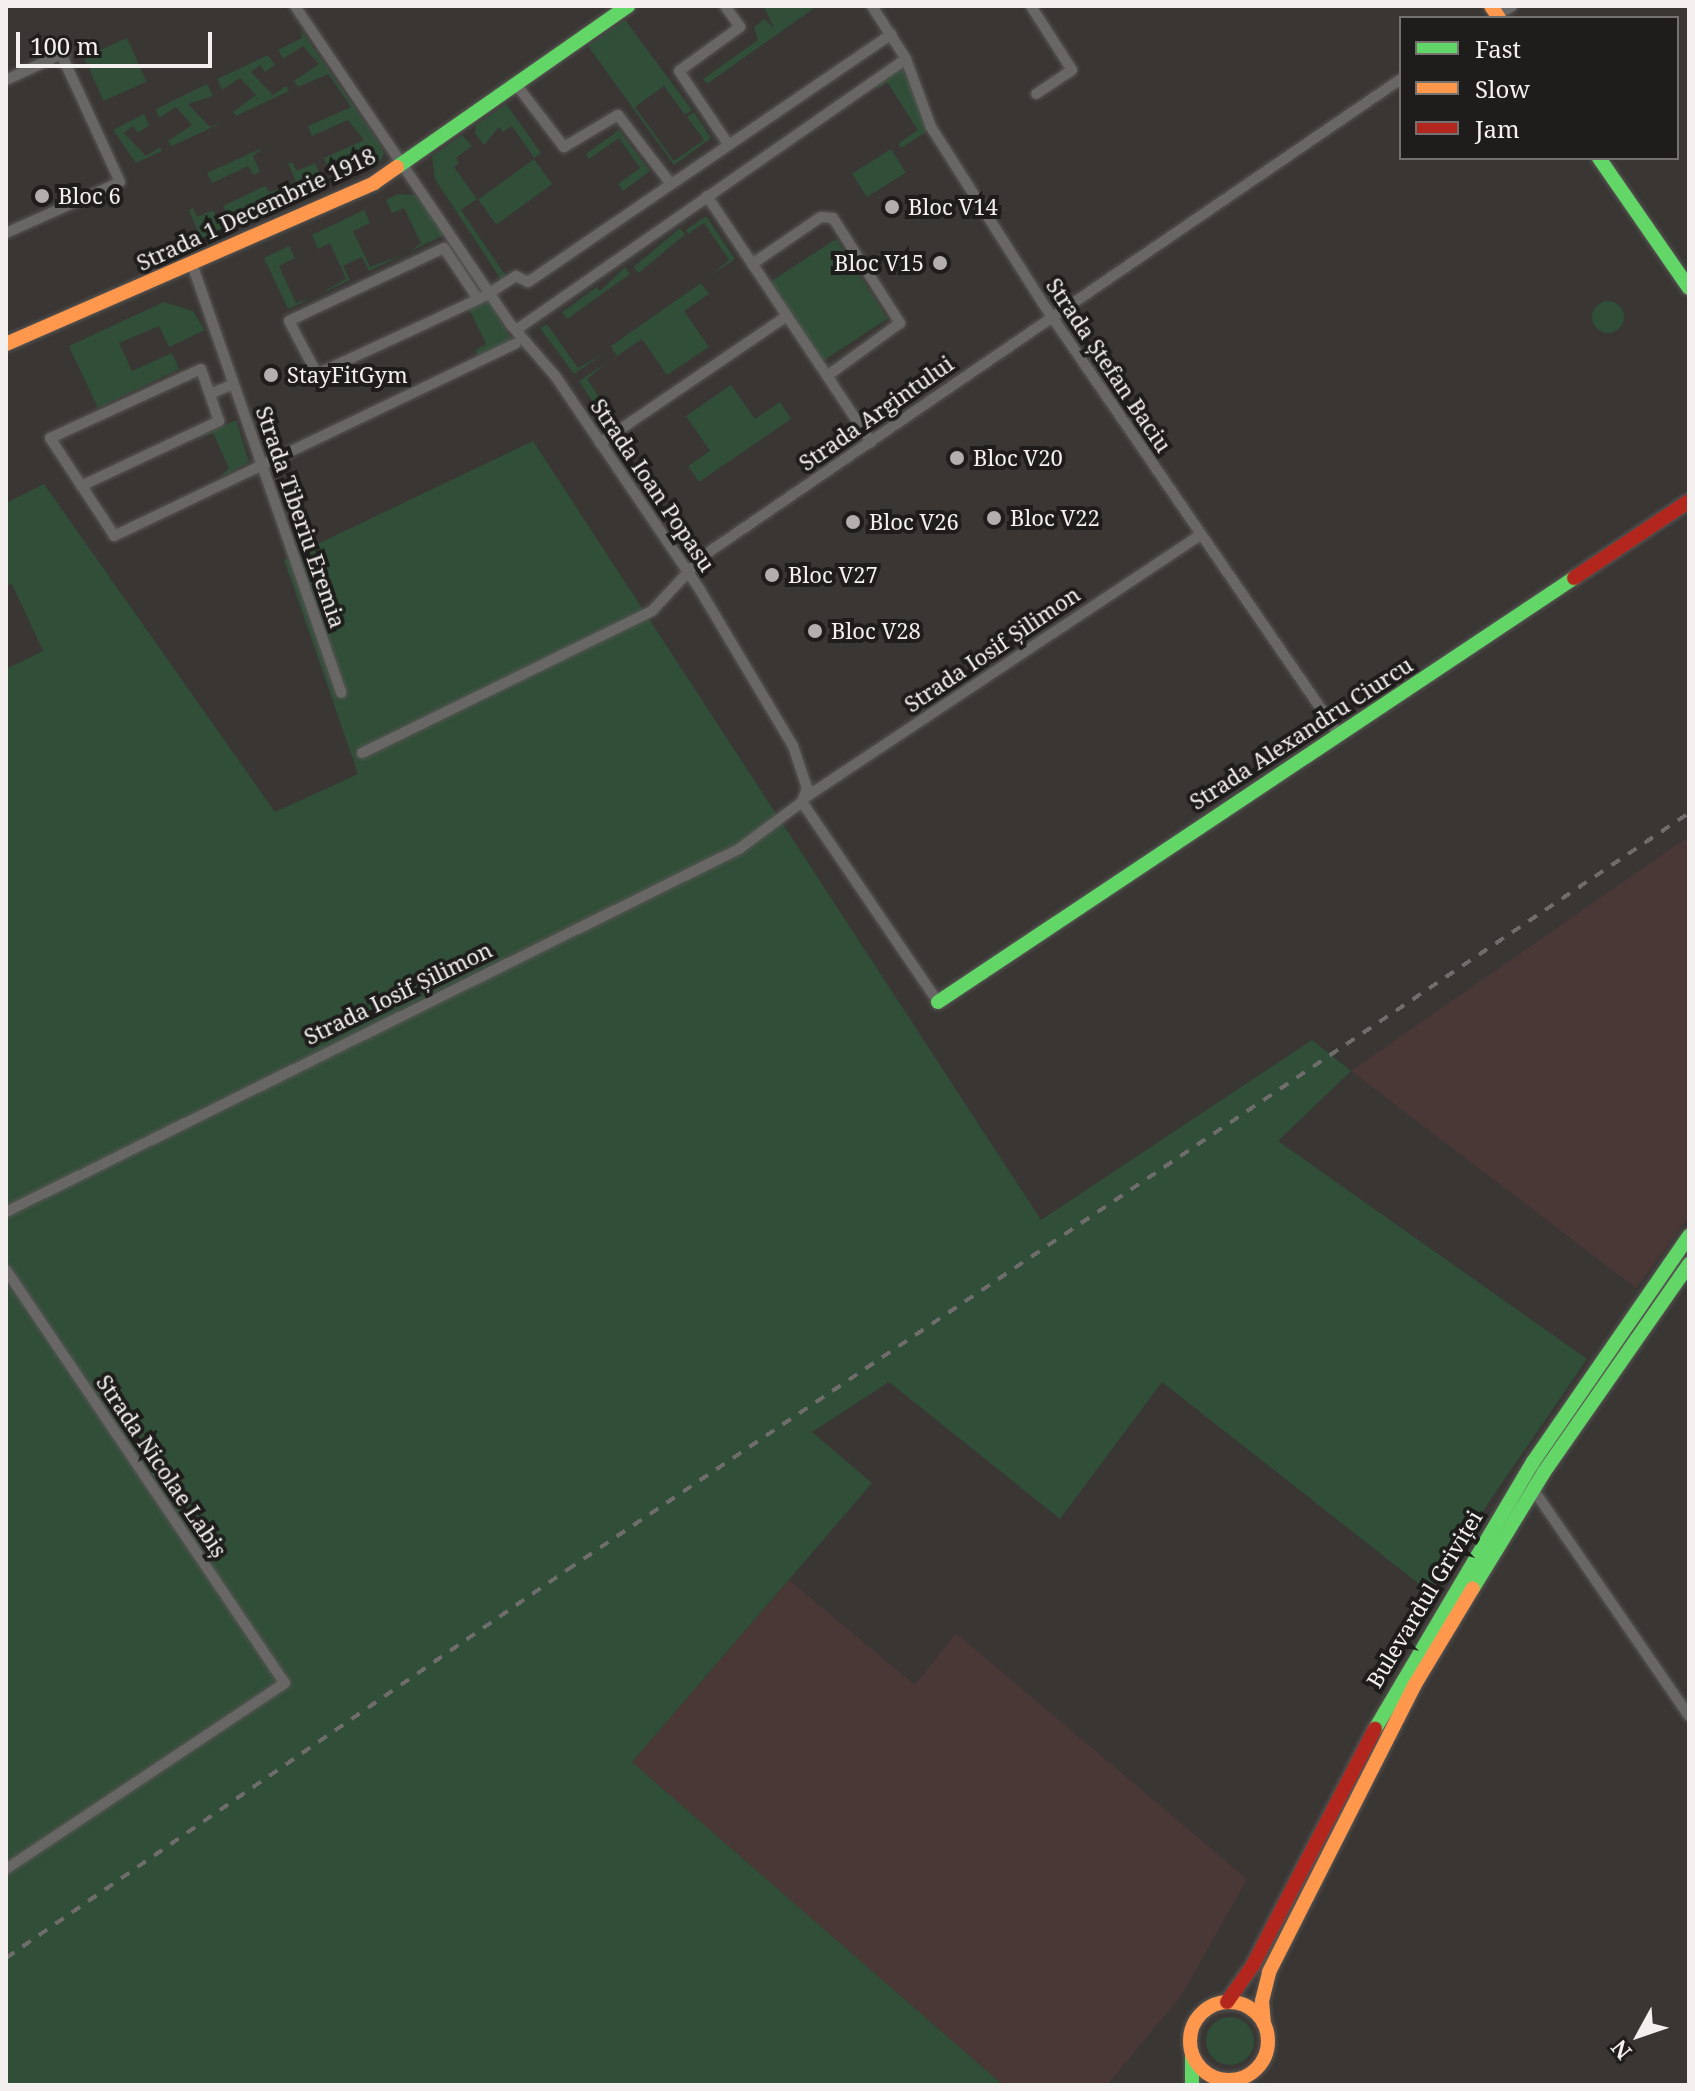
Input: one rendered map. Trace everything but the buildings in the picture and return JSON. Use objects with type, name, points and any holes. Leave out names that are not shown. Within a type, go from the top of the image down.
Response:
[{"type":"main road","name":"Strada 1 Decembrie 1918","points":[[6,344],[374,183],[628,6]]},
{"type":"main road","points":[[1600,160],[1689,288]]},
{"type":"main road","name":"Strada Alexandru Ciurcu","points":[[938,1002],[1337,732],[1689,501]]},
{"type":"main road","name":"Bulevardul Griviței","points":[[1227,2002],[1253,1965],[1372,1733],[1453,1590],[1533,1462],[1689,1236]]},
{"type":"main road","name":"Bulevardul Griviței","points":[[1264,2024],[1264,1986],[1291,1925],[1414,1686],[1533,1489],[1689,1264]]},
{"type":"main road","points":[[1192,2056],[1214,2078],[1232,2083],[1264,2059],[1264,2024],[1249,2007],[1227,2002],[1197,2019],[1191,2030],[1192,2085]]},
{"type":"street","name":"Strada Ioan Popasu","points":[[295,6],[401,165],[516,330],[600,443],[685,570],[793,746],[805,776],[804,799],[938,1002]]},
{"type":"street","points":[[725,6],[740,27],[679,71],[728,144]]},
{"type":"street","name":"Strada Ștefan Baciu","points":[[872,6],[906,59],[931,127],[1052,317],[1337,732]]},
{"type":"street","points":[[1031,6],[1072,70],[1036,94]]},
{"type":"street","points":[[1495,14],[1512,6]]},
{"type":"street","points":[[478,299],[444,248],[289,321],[317,374],[491,293],[516,276],[528,282],[891,34]]},
{"type":"street","points":[[6,80],[64,53],[120,182],[6,233]]},
{"type":"street","points":[[516,330],[906,59]]},
{"type":"street","name":"Strada Argintului","points":[[362,753],[652,611],[685,570],[1399,80]]},
{"type":"street","points":[[515,83],[564,147],[618,115],[671,184]]},
{"type":"street","points":[[707,196],[871,442]]},
{"type":"street","points":[[752,264],[821,217],[833,218],[900,323],[827,376]]},
{"type":"street","name":"Strada Tiberiu Eremia","points":[[192,264],[341,693]]},
{"type":"street","points":[[600,443],[787,316]]},
{"type":"street","points":[[81,486],[219,421],[201,369],[50,438],[81,486],[114,536],[515,344]]},
{"type":"street","points":[[210,394],[233,384]]},
{"type":"street","name":"Strada Iosif Șilimon","points":[[6,1212],[739,849],[804,799],[1200,535]]},
{"type":"street","name":"Strada Nicolae Labiș","points":[[6,1270],[285,1683],[6,1869]]},
{"type":"street","points":[[1533,1489],[1689,1716]]},
{"type":"shaded area","points":[[1689,836],[1689,1217],[1636,1288],[1351,1071]]},
{"type":"shaded area","points":[[789,1580],[915,1685],[956,1633],[1247,1879],[1181,1996],[1107,2085],[1003,2085],[632,1762]]},
{"type":"green space","points":[[764,6],[817,6],[707,84],[703,79],[758,40],[754,27],[765,19],[774,29]]},
{"type":"green space","points":[[625,20],[692,110],[685,115],[664,86],[635,107],[674,161],[704,140],[687,117],[694,112],[711,138],[674,165],[588,46]]},
{"type":"green space","points":[[301,30],[380,144],[384,154],[372,169],[368,161],[333,178],[324,158],[364,140],[348,120],[312,136],[308,126],[351,107],[328,74],[298,87],[294,81],[319,64],[303,46],[283,59],[278,50],[302,38]]},
{"type":"green space","points":[[127,38],[147,82],[104,101],[84,57]]},
{"type":"green space","points":[[268,55],[275,65],[265,72],[260,65],[251,72],[273,95],[286,86],[289,91],[236,116],[233,112],[256,95],[240,78],[222,90],[217,79]]},
{"type":"green space","points":[[902,67],[929,130],[901,148],[898,144],[918,130],[887,82],[877,89],[875,85]]},
{"type":"green space","points":[[207,84],[213,96],[188,104],[210,127],[226,121],[172,146],[168,141],[192,125],[176,107],[159,118],[156,109]]},
{"type":"green space","points":[[506,104],[541,153],[534,158],[512,126],[503,132],[499,127],[484,145],[475,133],[476,125]]},
{"type":"green space","points":[[144,114],[149,125],[138,133],[133,126],[124,133],[146,156],[160,147],[162,151],[136,163],[113,130]]},
{"type":"green space","points":[[619,130],[650,171],[623,191],[618,184],[640,168],[619,138],[589,159],[586,154]]},
{"type":"green space","points":[[462,135],[472,146],[456,158],[459,163],[454,167],[477,199],[461,210],[508,279],[504,284],[435,179],[432,156]]},
{"type":"green space","points":[[264,147],[253,156],[260,172],[253,175],[248,166],[212,183],[207,173]]},
{"type":"green space","points":[[891,149],[906,173],[867,197],[852,173]]},
{"type":"green space","points":[[534,159],[552,184],[496,225],[478,200]]},
{"type":"green space","points":[[292,162],[297,171],[315,163],[324,182],[295,196],[290,184],[296,181],[288,164]]},
{"type":"green space","points":[[265,186],[270,192],[279,189],[285,201],[232,227],[223,206]]},
{"type":"green space","points":[[398,194],[414,195],[427,206],[446,234],[409,252],[421,243],[404,208],[392,213],[386,200]]},
{"type":"green space","points":[[193,208],[197,217],[213,210],[223,231],[202,241],[189,210]]},
{"type":"green space","points":[[364,210],[370,223],[353,231],[370,267],[405,254],[369,271],[362,257],[343,266],[350,280],[317,295],[346,279],[330,243],[318,249],[312,235]]},
{"type":"green space","points":[[706,216],[735,259],[710,276],[729,260],[704,223],[688,234],[686,230]]},
{"type":"green space","points":[[680,228],[685,234],[638,273],[633,267]]},
{"type":"green space","points":[[836,239],[888,319],[821,362],[770,282]]},
{"type":"green space","points":[[289,246],[295,258],[279,266],[296,303],[312,298],[288,309],[264,258]]},
{"type":"green space","points":[[625,267],[630,274],[567,319],[562,312],[597,287],[600,291]]},
{"type":"green space","points":[[701,283],[709,294],[684,311],[709,347],[667,375],[642,339],[617,356],[611,346]]},
{"type":"green space","points":[[1608,301],[1619,306],[1624,317],[1619,328],[1608,333],[1597,328],[1592,317],[1597,306]]},
{"type":"green space","points":[[164,302],[193,311],[205,330],[169,347],[159,326],[119,343],[132,371],[172,353],[179,369],[98,408],[69,346]]},
{"type":"green space","points":[[481,302],[489,302],[512,340],[478,356],[475,350],[486,344],[469,309]]},
{"type":"green space","points":[[547,324],[578,368],[603,354],[574,374],[540,328]]},
{"type":"green space","points":[[608,362],[587,379],[613,418],[608,425],[579,381]]},
{"type":"green space","points":[[731,385],[755,419],[780,402],[791,419],[699,482],[688,466],[710,451],[686,416]]},
{"type":"green space","points":[[236,420],[249,462],[219,478],[229,468],[213,433],[195,439]]},
{"type":"green space","points":[[533,441],[1041,1220],[1312,1040],[1351,1071],[1278,1141],[1587,1359],[1428,1591],[1162,1382],[1060,1519],[889,1382],[812,1432],[872,1483],[632,1762],[1003,2085],[6,2085],[6,669],[43,651],[12,584],[6,586],[6,503],[44,484],[275,812],[358,774],[284,560]]},
{"type":"green space","points":[[1230,2017],[1247,2024],[1254,2041],[1247,2058],[1230,2065],[1213,2058],[1206,2041],[1213,2024]]},
{"type":"railway","points":[[6,1958],[567,1570],[1689,813]]},
{"type":"traffic: fast","points":[[397,167],[628,6]]},
{"type":"traffic: fast","points":[[1600,160],[1689,288]]},
{"type":"traffic: fast","points":[[938,1002],[1574,578]]},
{"type":"traffic: fast","points":[[1375,1729],[1533,1462],[1689,1236]]},
{"type":"traffic: fast","points":[[1473,1588],[1544,1472],[1689,1264]]},
{"type":"traffic: fast","points":[[1192,2057],[1192,2085]]},
{"type":"traffic: slow","points":[[1491,6],[1498,16]]},
{"type":"traffic: slow","points":[[6,344],[374,183],[397,167]]},
{"type":"traffic: slow","points":[[1264,2024],[1262,2001],[1269,1972],[1414,1686],[1473,1588]]},
{"type":"traffic: slow","points":[[1221,2002],[1237,2002],[1251,2008],[1262,2019],[1268,2041],[1262,2063],[1251,2074],[1237,2080],[1221,2080],[1207,2074],[1196,2063],[1190,2049],[1190,2033],[1196,2019],[1207,2008],[1221,2002]]},
{"type":"traffic: jam","points":[[1574,578],[1689,501]]},
{"type":"traffic: jam","points":[[1227,2002],[1253,1965],[1375,1729]]},
{"type":"place","name":"Bloc 6","points":[[42,196]]},
{"type":"place","name":"Bloc V14","points":[[892,207]]},
{"type":"place","name":"Bloc V15","points":[[940,263]]},
{"type":"place","name":"StayFitGym","points":[[271,375]]},
{"type":"place","name":"Bloc V20","points":[[957,458]]},
{"type":"place","name":"Bloc V22","points":[[994,518]]},
{"type":"place","name":"Bloc V26","points":[[853,522]]},
{"type":"place","name":"Bloc V27","points":[[772,575]]},
{"type":"place","name":"Bloc V28","points":[[815,631]]}]
